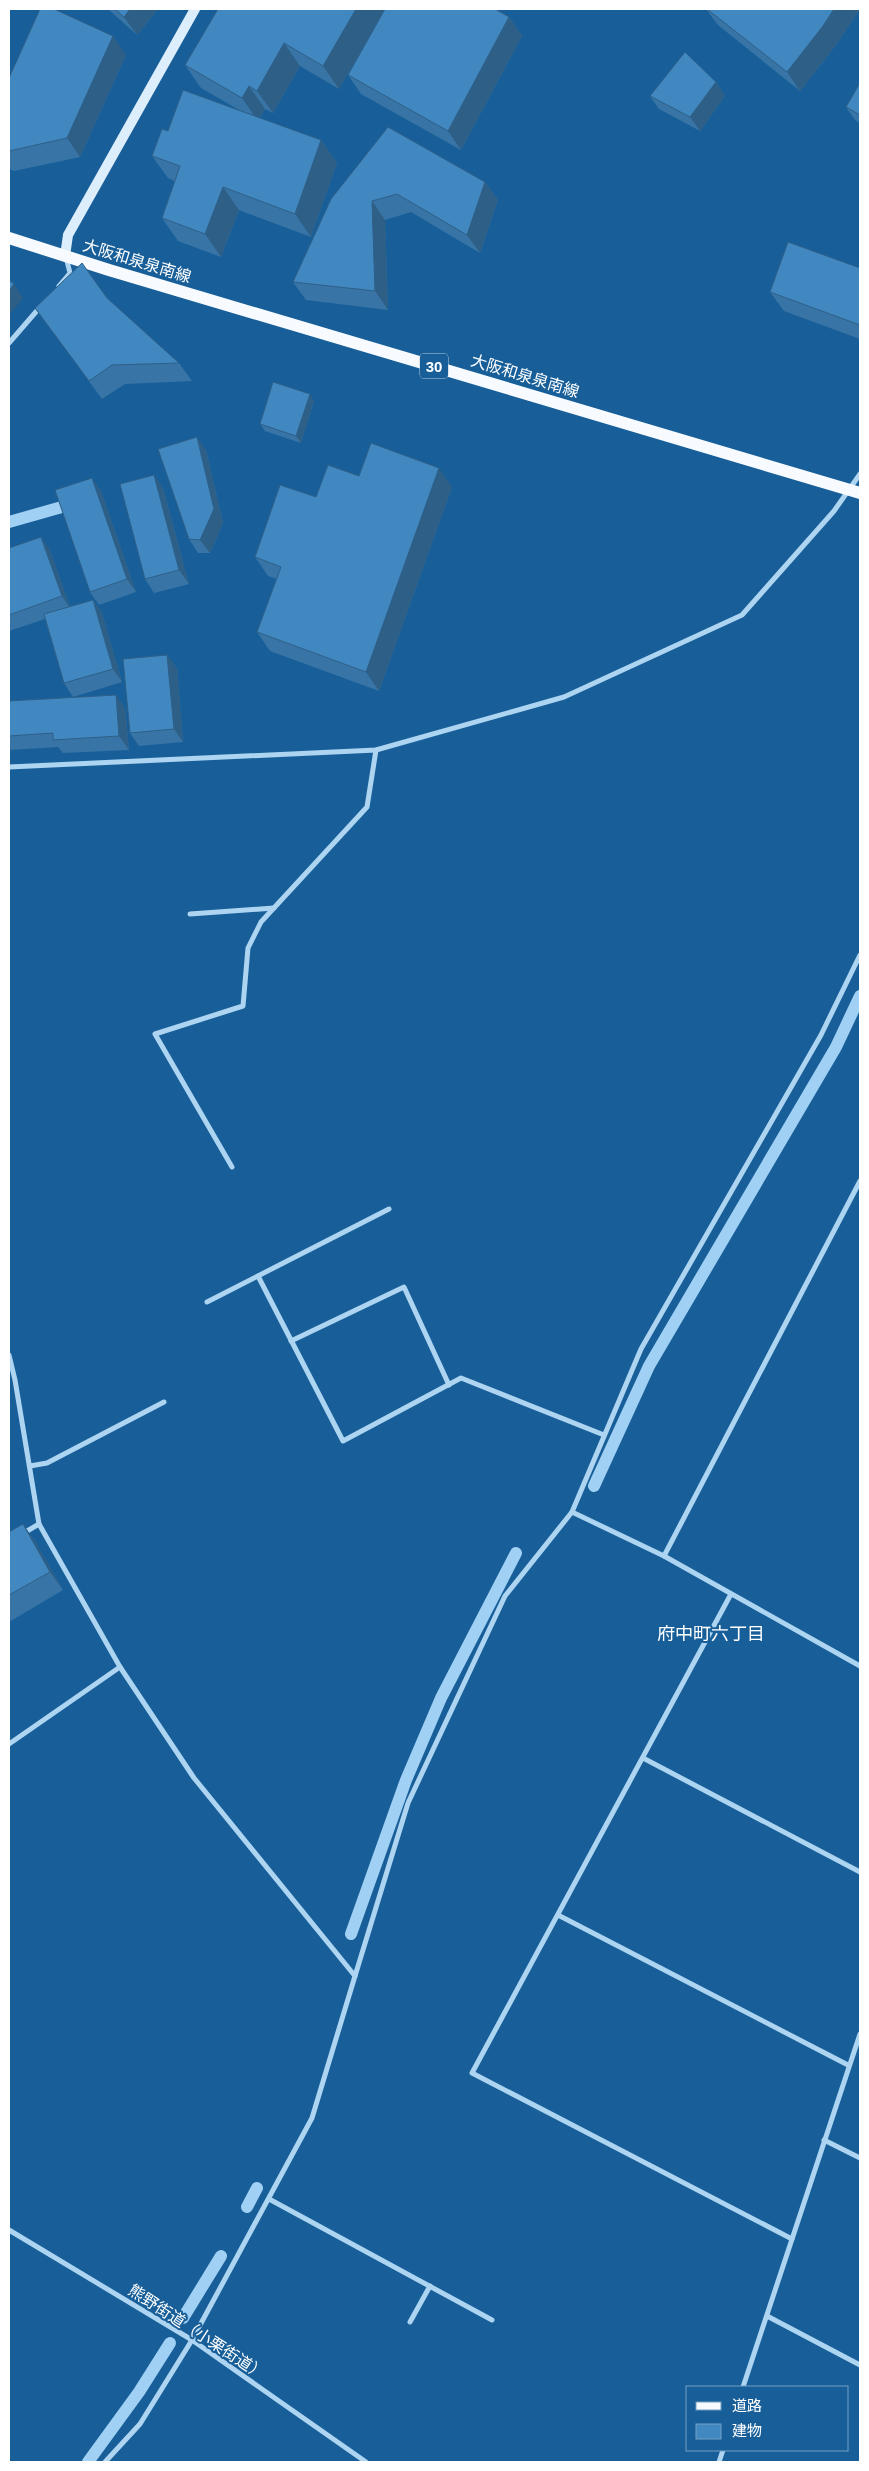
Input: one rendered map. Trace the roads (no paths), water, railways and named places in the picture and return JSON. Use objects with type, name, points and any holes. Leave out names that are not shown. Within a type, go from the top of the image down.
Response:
[{"type":"main road","name":"大阪和泉泉南線","points":[[9,238],[855,491]]},
{"type":"street","points":[[56,289],[70,273],[65,256],[68,235],[194,9]]},
{"type":"street","points":[[9,343],[44,303]]},
{"type":"street","points":[[9,767],[376,750],[564,697],[742,615],[834,511],[855,491],[860,474]]},
{"type":"street","points":[[232,1167],[155,1034],[243,1006],[248,948],[261,922],[367,806],[376,750]]},
{"type":"street","points":[[190,914],[274,908]]},
{"type":"street","points":[[106,2462],[140,2424],[192,2340],[312,2118],[408,1803],[505,1596],[572,1512],[641,1349],[821,1035],[860,955]]},
{"type":"street","points":[[664,1556],[860,1181]]},
{"type":"street","points":[[207,1302],[389,1209]]},
{"type":"street","points":[[258,1276],[343,1441],[461,1378],[604,1436]]},
{"type":"street","points":[[291,1341],[404,1287],[449,1385]]},
{"type":"street","points":[[9,1355],[16,1380],[39,1524],[120,1666],[194,1778],[355,1976]]},
{"type":"street","points":[[30,1466],[46,1463],[164,1402]]},
{"type":"street","points":[[572,1512],[664,1556],[860,1666]]},
{"type":"street","points":[[16,1538],[39,1524]]},
{"type":"street","points":[[732,1594],[472,2073],[792,2239]]},
{"type":"street","points":[[9,1744],[120,1666]]},
{"type":"street","points":[[643,1758],[860,1872]]},
{"type":"street","points":[[558,1915],[848,2065]]},
{"type":"street","points":[[744,2386],[848,2065],[860,2034]]},
{"type":"street","points":[[824,2140],[860,2158]]},
{"type":"street","points":[[269,2198],[492,2320]]},
{"type":"street","name":"熊野街道（小栗街道）","points":[[9,2230],[192,2340],[366,2462]]},
{"type":"street","points":[[410,2322],[430,2286]]},
{"type":"street","points":[[767,2316],[860,2365]]},
{"type":"waterway","points":[[9,522],[76,503]]},
{"type":"waterway","points":[[594,1486],[649,1366],[836,1047],[860,996]]},
{"type":"waterway","points":[[351,1934],[406,1780],[441,1698],[516,1553]]},
{"type":"waterway","points":[[247,2207],[257,2188]]},
{"type":"waterway","points":[[183,2318],[221,2256]]},
{"type":"waterway","points":[[88,2462],[139,2392],[170,2343]]},
{"type":"district","name":"府中町六丁目","points":[[711,1634]]}]
